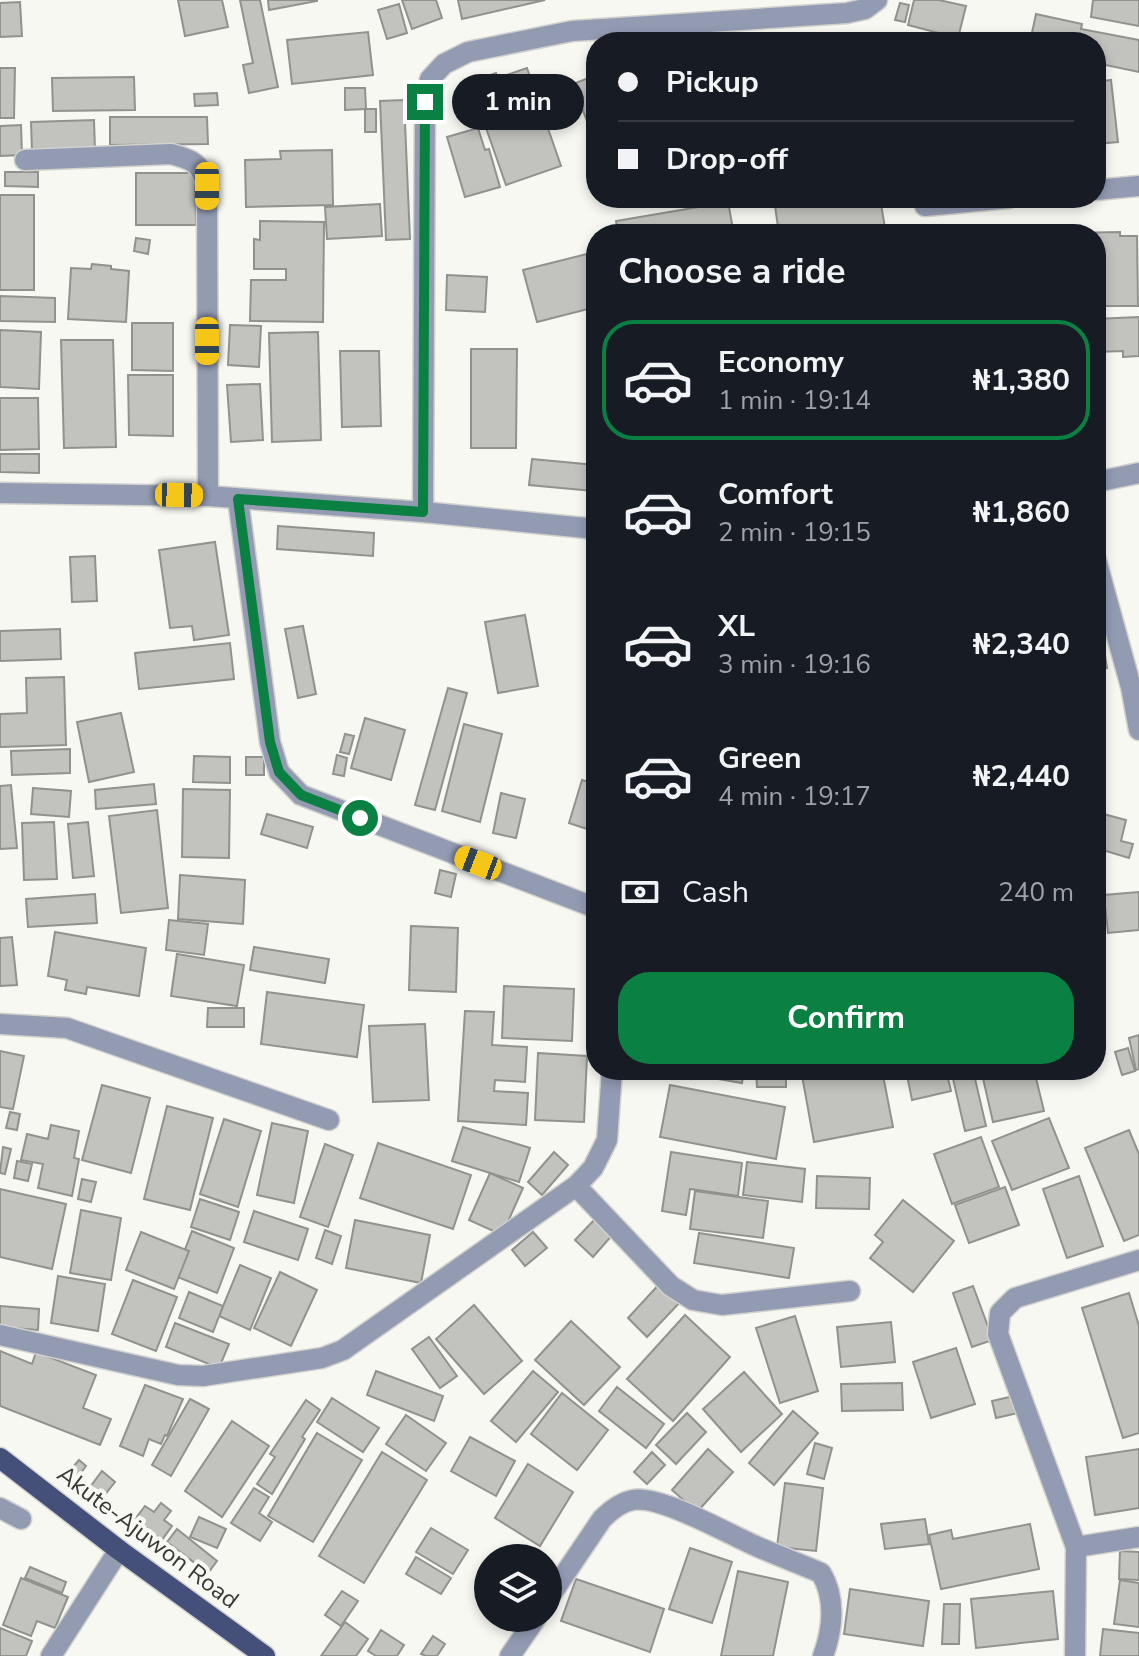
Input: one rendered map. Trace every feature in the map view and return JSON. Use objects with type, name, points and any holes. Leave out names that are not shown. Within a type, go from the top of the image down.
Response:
[{"type":"main road","name":"Akute-Ajuwon Road","points":[[0,1458],[119,1550],[265,1656]]},
{"type":"street","points":[[423,512],[425,102],[430,79],[444,64],[468,52],[572,31],[847,13],[865,9],[877,0]]},
{"type":"street","points":[[25,160],[171,154],[190,159],[202,169],[207,186],[208,496]]},
{"type":"street","points":[[1106,189],[1139,186]]},
{"type":"street","points":[[1106,480],[1139,473]]},
{"type":"street","points":[[0,493],[208,496],[586,528]]},
{"type":"street","points":[[238,499],[270,742],[279,772],[301,795],[586,904]]},
{"type":"street","points":[[1106,596],[1131,687],[1139,730]]},
{"type":"street","points":[[0,1024],[67,1028],[329,1120]]},
{"type":"street","points":[[0,1335],[178,1375],[203,1376],[322,1358],[343,1350],[576,1186],[593,1168],[607,1140],[611,1080]]},
{"type":"street","points":[[576,1186],[671,1286],[693,1300],[722,1305],[850,1291]]},
{"type":"street","points":[[1075,1656],[1076,1547],[998,1334],[1000,1313],[1015,1298],[1139,1260]]},
{"type":"street","points":[[562,1578],[602,1519],[612,1510],[631,1500],[668,1505],[821,1573],[831,1593],[832,1619],[823,1656]]},
{"type":"street","points":[[0,1508],[21,1519]]},
{"type":"street","points":[[1076,1547],[1139,1537]]},
{"type":"street","points":[[51,1656],[119,1550]]},
{"type":"street","points":[[510,1656],[526,1632]]},
{"type":"building","points":[[178,0],[222,0],[228,27],[185,36]]},
{"type":"building","points":[[240,0],[260,0],[278,87],[249,93],[243,65],[253,63]]},
{"type":"building","points":[[268,0],[317,0],[317,1],[269,10]]},
{"type":"building","points":[[402,0],[436,0],[442,18],[412,29]]},
{"type":"building","points":[[458,0],[545,0],[462,19]]},
{"type":"building","points":[[914,0],[939,0],[966,6],[960,32],[935,32],[908,25]]},
{"type":"building","points":[[1093,0],[1139,0],[1139,26],[1091,17]]},
{"type":"building","points":[[20,2],[22,36],[0,37],[0,3]]},
{"type":"building","points":[[900,3],[909,5],[905,22],[895,20]]},
{"type":"building","points":[[399,4],[407,33],[387,39],[378,10]]},
{"type":"building","points":[[1036,14],[1082,24],[1081,29],[1097,32],[1032,32]]},
{"type":"building","points":[[368,32],[373,75],[292,84],[287,40]]},
{"type":"building","points":[[1106,34],[1139,40],[1139,72],[1106,65]]},
{"type":"building","points":[[0,68],[15,68],[14,118],[0,118]]},
{"type":"building","points":[[527,68],[561,166],[506,185],[470,82],[496,73],[498,78]]},
{"type":"building","points":[[134,77],[135,110],[53,111],[52,78]]},
{"type":"building","points":[[586,79],[586,118],[573,84]]},
{"type":"building","points":[[1111,80],[1118,142],[1106,143],[1106,81]]},
{"type":"building","points":[[345,88],[365,88],[366,109],[345,110]]},
{"type":"building","points":[[217,93],[218,105],[195,106],[194,94]]},
{"type":"building","points":[[404,100],[410,239],[386,240],[380,101]]},
{"type":"building","points":[[365,109],[376,109],[376,132],[365,132]]},
{"type":"building","points":[[110,117],[207,117],[208,144],[110,145]]},
{"type":"building","points":[[94,120],[95,150],[32,152],[31,122]]},
{"type":"building","points":[[21,125],[22,155],[0,156],[0,126]]},
{"type":"building","points":[[478,128],[485,150],[489,149],[500,187],[465,197],[447,137]]},
{"type":"building","points":[[332,150],[333,205],[246,207],[245,160],[281,159],[280,151]]},
{"type":"building","points":[[5,172],[38,172],[38,187],[5,186]]},
{"type":"building","points":[[136,173],[195,173],[196,225],[136,225]]},
{"type":"building","points":[[0,195],[34,195],[34,290],[0,290]]},
{"type":"building","points":[[380,204],[382,236],[327,239],[325,207]]},
{"type":"building","points":[[693,208],[729,208],[732,224],[616,224],[616,221]]},
{"type":"building","points":[[775,208],[882,208],[884,224],[778,224]]},
{"type":"building","points":[[260,221],[324,222],[323,322],[250,321],[251,280],[286,280],[286,269],[254,269],[254,239],[260,240]]},
{"type":"building","points":[[1106,232],[1137,236],[1138,306],[1106,306]]},
{"type":"building","points":[[136,238],[150,240],[148,254],[134,251]]},
{"type":"building","points":[[586,254],[586,310],[537,322],[523,270]]},
{"type":"building","points":[[92,264],[129,271],[126,322],[68,319],[71,268],[91,269]]},
{"type":"building","points":[[447,275],[487,277],[485,312],[446,310]]},
{"type":"building","points":[[0,296],[55,298],[55,322],[0,321]]},
{"type":"building","points":[[1139,317],[1139,356],[1123,357],[1123,351],[1106,352],[1106,319]]},
{"type":"building","points":[[132,323],[173,323],[173,371],[132,370]]},
{"type":"building","points":[[230,325],[261,326],[259,367],[228,365]]},
{"type":"building","points":[[0,330],[41,332],[39,389],[0,387]]},
{"type":"building","points":[[318,332],[321,440],[272,442],[269,333]]},
{"type":"building","points":[[61,340],[113,340],[116,447],[64,448]]},
{"type":"building","points":[[471,349],[517,349],[516,448],[471,448]]},
{"type":"building","points":[[340,351],[379,351],[381,426],[342,427]]},
{"type":"building","points":[[128,375],[173,375],[173,436],[129,435]]},
{"type":"building","points":[[260,384],[263,440],[231,442],[227,385]]},
{"type":"building","points":[[0,398],[38,398],[39,449],[0,450]]},
{"type":"building","points":[[0,454],[39,454],[39,473],[0,472]]},
{"type":"building","points":[[532,459],[586,464],[586,490],[529,485]]},
{"type":"building","points":[[278,526],[374,533],[373,556],[277,549]]},
{"type":"building","points":[[215,542],[229,635],[194,640],[192,626],[170,628],[159,550]]},
{"type":"building","points":[[95,556],[97,601],[72,602],[70,557]]},
{"type":"building","points":[[525,615],[538,686],[498,693],[485,622]]},
{"type":"building","points":[[303,626],[316,694],[298,698],[285,629]]},
{"type":"building","points":[[60,629],[61,659],[0,661],[0,631]]},
{"type":"building","points":[[230,643],[234,679],[139,689],[135,653]]},
{"type":"building","points":[[64,677],[66,745],[0,747],[0,714],[27,713],[26,678]]},
{"type":"building","points":[[448,688],[467,693],[435,810],[415,805]]},
{"type":"building","points":[[121,713],[134,772],[89,782],[77,722]]},
{"type":"building","points":[[365,718],[405,730],[391,780],[351,768]]},
{"type":"building","points":[[464,724],[502,734],[480,822],[442,811]]},
{"type":"building","points":[[345,734],[354,736],[349,754],[340,752]]},
{"type":"building","points":[[70,749],[70,773],[12,775],[11,751]]},
{"type":"building","points":[[337,755],[347,758],[344,776],[333,774]]},
{"type":"building","points":[[194,756],[230,757],[230,783],[193,782]]},
{"type":"building","points":[[246,757],[264,757],[264,775],[246,775]]},
{"type":"building","points":[[582,780],[586,781],[586,829],[569,823]]},
{"type":"building","points":[[154,784],[156,804],[96,809],[95,790]]},
{"type":"building","points":[[11,785],[17,848],[0,849],[0,786]]},
{"type":"building","points":[[33,788],[71,791],[69,817],[31,814]]},
{"type":"building","points":[[183,789],[230,790],[229,858],[182,857]]},
{"type":"building","points":[[501,793],[525,799],[516,838],[493,833]]},
{"type":"building","points":[[157,810],[168,908],[121,913],[109,816]]},
{"type":"building","points":[[267,814],[313,827],[307,848],[261,834]]},
{"type":"building","points":[[1106,815],[1126,820],[1121,841],[1133,844],[1129,858],[1106,851]]},
{"type":"building","points":[[54,822],[57,879],[24,880],[22,823]]},
{"type":"building","points":[[88,822],[94,876],[73,878],[68,824]]},
{"type":"building","points":[[440,870],[456,874],[451,897],[435,893]]},
{"type":"building","points":[[180,875],[245,880],[243,924],[178,919]]},
{"type":"building","points":[[1139,892],[1139,930],[1108,933],[1106,895]]},
{"type":"building","points":[[95,894],[97,923],[28,927],[26,899]]},
{"type":"building","points":[[169,920],[208,924],[204,955],[166,950]]},
{"type":"building","points":[[411,926],[458,928],[456,992],[409,990]]},
{"type":"building","points":[[55,932],[146,948],[139,996],[87,987],[86,994],[65,990],[67,980],[48,976]]},
{"type":"building","points":[[12,937],[17,985],[0,986],[0,938]]},
{"type":"building","points":[[254,947],[329,959],[325,983],[250,970]]},
{"type":"building","points":[[177,954],[244,965],[237,1006],[171,996]]},
{"type":"building","points":[[504,986],[574,989],[572,1041],[502,1038]]},
{"type":"building","points":[[267,992],[364,1005],[357,1057],[261,1044]]},
{"type":"building","points":[[208,1008],[244,1008],[244,1027],[207,1027]]},
{"type":"building","points":[[465,1011],[494,1012],[492,1045],[527,1047],[525,1082],[495,1080],[494,1091],[528,1093],[526,1125],[458,1121]]},
{"type":"building","points":[[425,1024],[429,1100],[373,1102],[369,1026]]},
{"type":"building","points":[[1139,1035],[1139,1069],[1136,1070],[1129,1038]]},
{"type":"building","points":[[1128,1048],[1135,1071],[1122,1075],[1115,1052]]},
{"type":"building","points":[[0,1051],[24,1056],[13,1109],[0,1107]]},
{"type":"building","points":[[538,1053],[586,1056],[584,1122],[535,1120]]},
{"type":"building","points":[[757,1080],[786,1080],[786,1087],[757,1087]]},
{"type":"building","points":[[803,1080],[884,1080],[893,1127],[814,1142]]},
{"type":"building","points":[[908,1080],[948,1080],[951,1091],[912,1100]]},
{"type":"building","points":[[953,1080],[975,1080],[986,1126],[965,1131]]},
{"type":"building","points":[[983,1080],[1036,1080],[1044,1111],[993,1122]]},
{"type":"building","points":[[102,1085],[150,1098],[131,1173],[82,1160]]},
{"type":"building","points":[[670,1085],[785,1107],[776,1159],[660,1137]]},
{"type":"building","points":[[167,1106],[213,1118],[190,1210],[144,1199]]},
{"type":"building","points":[[10,1112],[20,1114],[17,1130],[6,1128]]},
{"type":"building","points":[[1049,1118],[1069,1168],[1012,1190],[992,1141]]},
{"type":"building","points":[[224,1119],[261,1131],[238,1207],[200,1194]]},
{"type":"building","points":[[272,1123],[308,1131],[294,1203],[257,1195]]},
{"type":"building","points":[[51,1125],[79,1131],[74,1158],[79,1159],[72,1196],[38,1188],[43,1164],[21,1160],[27,1134],[48,1139]]},
{"type":"building","points":[[463,1127],[530,1148],[519,1182],[452,1161]]},
{"type":"building","points":[[1129,1130],[1139,1154],[1139,1235],[1124,1241],[1085,1148]]},
{"type":"building","points":[[981,1137],[999,1187],[952,1204],[934,1154]]},
{"type":"building","points":[[378,1143],[471,1175],[453,1229],[360,1198]]},
{"type":"building","points":[[325,1144],[353,1155],[328,1227],[300,1217]]},
{"type":"building","points":[[3,1147],[11,1149],[5,1174],[0,1173]]},
{"type":"building","points":[[554,1152],[568,1165],[542,1195],[528,1182]]},
{"type":"building","points":[[671,1152],[742,1163],[738,1196],[690,1189],[686,1215],[662,1211]]},
{"type":"building","points":[[17,1161],[32,1164],[28,1181],[14,1178]]},
{"type":"building","points":[[747,1162],[805,1169],[802,1202],[743,1195]]},
{"type":"building","points":[[490,1173],[523,1188],[502,1235],[469,1220]]},
{"type":"building","points":[[817,1176],[870,1178],[869,1209],[816,1208]]},
{"type":"building","points":[[1079,1176],[1103,1246],[1067,1258],[1043,1189]]},
{"type":"building","points":[[82,1179],[96,1182],[91,1202],[78,1199]]},
{"type":"building","points":[[1005,1187],[1019,1225],[969,1243],[955,1205]]},
{"type":"building","points":[[0,1189],[66,1204],[52,1269],[0,1257]]},
{"type":"building","points":[[695,1191],[768,1201],[763,1238],[690,1229]]},
{"type":"building","points":[[200,1199],[239,1212],[230,1240],[191,1227]]},
{"type":"building","points":[[903,1200],[954,1241],[913,1292],[870,1258],[883,1242],[875,1235]]},
{"type":"building","points":[[81,1210],[121,1218],[111,1280],[70,1273]]},
{"type":"building","points":[[254,1211],[308,1229],[298,1260],[244,1242]]},
{"type":"building","points":[[597,1217],[614,1233],[593,1257],[575,1240]]},
{"type":"building","points":[[355,1220],[430,1235],[421,1283],[346,1268]]},
{"type":"building","points":[[325,1230],[341,1236],[332,1264],[316,1258]]},
{"type":"building","points":[[192,1231],[234,1248],[217,1293],[175,1276]]},
{"type":"building","points":[[141,1232],[189,1251],[174,1289],[126,1270]]},
{"type":"building","points":[[533,1232],[547,1248],[525,1266],[512,1250]]},
{"type":"building","points":[[699,1233],[794,1248],[789,1278],[694,1263]]},
{"type":"building","points":[[240,1265],[271,1278],[250,1330],[219,1316]]},
{"type":"building","points":[[280,1272],[317,1290],[291,1346],[254,1328]]},
{"type":"building","points":[[58,1276],[105,1284],[98,1331],[51,1323]]},
{"type":"building","points":[[133,1280],[177,1297],[156,1351],[112,1334]]},
{"type":"building","points":[[663,1280],[683,1299],[647,1337],[628,1318]]},
{"type":"building","points":[[973,1286],[993,1340],[972,1347],[953,1293]]},
{"type":"building","points":[[189,1292],[223,1306],[213,1332],[179,1318]]},
{"type":"building","points":[[1129,1293],[1139,1326],[1139,1433],[1123,1438],[1082,1308]]},
{"type":"building","points":[[474,1305],[522,1361],[484,1394],[436,1339]]},
{"type":"building","points":[[0,1306],[39,1309],[38,1330],[0,1327]]},
{"type":"building","points":[[685,1315],[730,1357],[673,1421],[627,1379]]},
{"type":"building","points":[[795,1316],[818,1391],[780,1403],[756,1328]]},
{"type":"building","points":[[571,1321],[620,1367],[584,1405],[535,1360]]},
{"type":"building","points":[[891,1322],[895,1362],[841,1367],[837,1327]]},
{"type":"building","points":[[175,1323],[229,1344],[219,1368],[166,1347]]},
{"type":"building","points":[[429,1337],[457,1376],[440,1388],[412,1349]]},
{"type":"building","points":[[956,1348],[975,1404],[931,1418],[913,1362]]},
{"type":"building","points":[[0,1351],[32,1364],[36,1352],[96,1375],[83,1408],[111,1419],[100,1445],[0,1406]]},
{"type":"building","points":[[376,1371],[443,1396],[434,1421],[367,1395]]},
{"type":"building","points":[[533,1371],[558,1392],[516,1442],[491,1421]]},
{"type":"building","points":[[744,1372],[782,1414],[741,1452],[703,1409]]},
{"type":"building","points":[[902,1383],[903,1410],[842,1411],[841,1384]]},
{"type":"building","points":[[145,1385],[183,1399],[167,1436],[161,1444],[149,1439],[143,1456],[120,1446]]},
{"type":"building","points":[[617,1387],[664,1424],[646,1448],[599,1411]]},
{"type":"building","points":[[562,1393],[608,1430],[577,1470],[531,1434]]},
{"type":"building","points":[[1014,1396],[1018,1413],[996,1418],[992,1401]]},
{"type":"building","points":[[332,1398],[379,1428],[363,1452],[317,1422]]},
{"type":"building","points":[[190,1399],[209,1409],[171,1476],[152,1465]]},
{"type":"building","points":[[306,1400],[320,1410],[272,1494],[257,1484],[275,1457],[270,1454]]},
{"type":"building","points":[[793,1411],[818,1433],[774,1485],[749,1463]]},
{"type":"building","points":[[687,1413],[706,1432],[676,1464],[656,1445]]},
{"type":"building","points":[[406,1415],[446,1443],[426,1471],[386,1444]]},
{"type":"building","points":[[232,1421],[269,1446],[222,1517],[185,1491]]},
{"type":"building","points":[[317,1433],[362,1460],[313,1542],[268,1516]]},
{"type":"building","points":[[470,1437],[515,1461],[496,1496],[451,1471]]},
{"type":"building","points":[[815,1443],[832,1448],[824,1479],[807,1474]]},
{"type":"building","points":[[708,1449],[733,1472],[697,1512],[672,1490]]},
{"type":"building","points":[[1139,1449],[1139,1508],[1095,1515],[1086,1457]]},
{"type":"building","points":[[382,1452],[427,1480],[364,1583],[319,1556]]},
{"type":"building","points":[[652,1452],[665,1465],[647,1484],[634,1472]]},
{"type":"building","points":[[79,1460],[86,1466],[75,1481],[67,1474]]},
{"type":"building","points":[[528,1464],[573,1492],[541,1544],[495,1518]]},
{"type":"building","points":[[102,1471],[115,1482],[103,1497],[90,1487]]},
{"type":"building","points":[[785,1483],[823,1488],[816,1551],[777,1547]]},
{"type":"building","points":[[254,1488],[269,1497],[259,1513],[272,1522],[260,1541],[231,1523]]},
{"type":"building","points":[[161,1503],[171,1511],[164,1520],[172,1526],[162,1540],[135,1519],[145,1506],[154,1512]]},
{"type":"building","points":[[199,1517],[226,1529],[217,1548],[190,1537]]},
{"type":"building","points":[[925,1519],[929,1544],[885,1549],[881,1524]]},
{"type":"building","points":[[1030,1524],[1039,1569],[941,1589],[929,1535],[951,1530],[953,1539]]},
{"type":"building","points":[[431,1528],[468,1550],[453,1574],[416,1552]]},
{"type":"building","points":[[177,1529],[217,1561],[208,1573],[167,1542]]},
{"type":"building","points":[[690,1548],[732,1562],[712,1623],[669,1609]]},
{"type":"building","points":[[1120,1551],[1139,1552],[1139,1580],[1119,1579]]},
{"type":"building","points":[[416,1557],[451,1578],[441,1594],[406,1574]]},
{"type":"building","points":[[30,1567],[66,1582],[62,1593],[25,1578]]},
{"type":"building","points":[[738,1571],[788,1582],[773,1656],[721,1656]]},
{"type":"building","points":[[21,1578],[68,1597],[55,1628],[37,1621],[31,1636],[3,1625]]},
{"type":"building","points":[[576,1579],[664,1609],[650,1652],[562,1621]]},
{"type":"building","points":[[1120,1580],[1139,1583],[1139,1627],[1114,1624]]},
{"type":"building","points":[[850,1589],[929,1601],[923,1646],[844,1634]]},
{"type":"building","points":[[342,1591],[358,1601],[341,1626],[325,1615]]},
{"type":"building","points":[[1053,1591],[1058,1639],[976,1648],[971,1599]]},
{"type":"building","points":[[944,1604],[960,1604],[959,1644],[942,1644]]},
{"type":"building","points":[[345,1622],[368,1639],[356,1656],[321,1656]]},
{"type":"building","points":[[0,1628],[32,1641],[26,1656],[0,1656]]},
{"type":"building","points":[[1103,1629],[1139,1633],[1139,1656],[1100,1656]]},
{"type":"building","points":[[381,1630],[404,1645],[397,1656],[376,1656],[368,1651]]},
{"type":"building","points":[[433,1636],[445,1644],[437,1656],[421,1654]]},
{"type":"route","points":[[360,818],[301,795],[279,772],[270,742],[238,499],[423,512],[425,102]]}]
